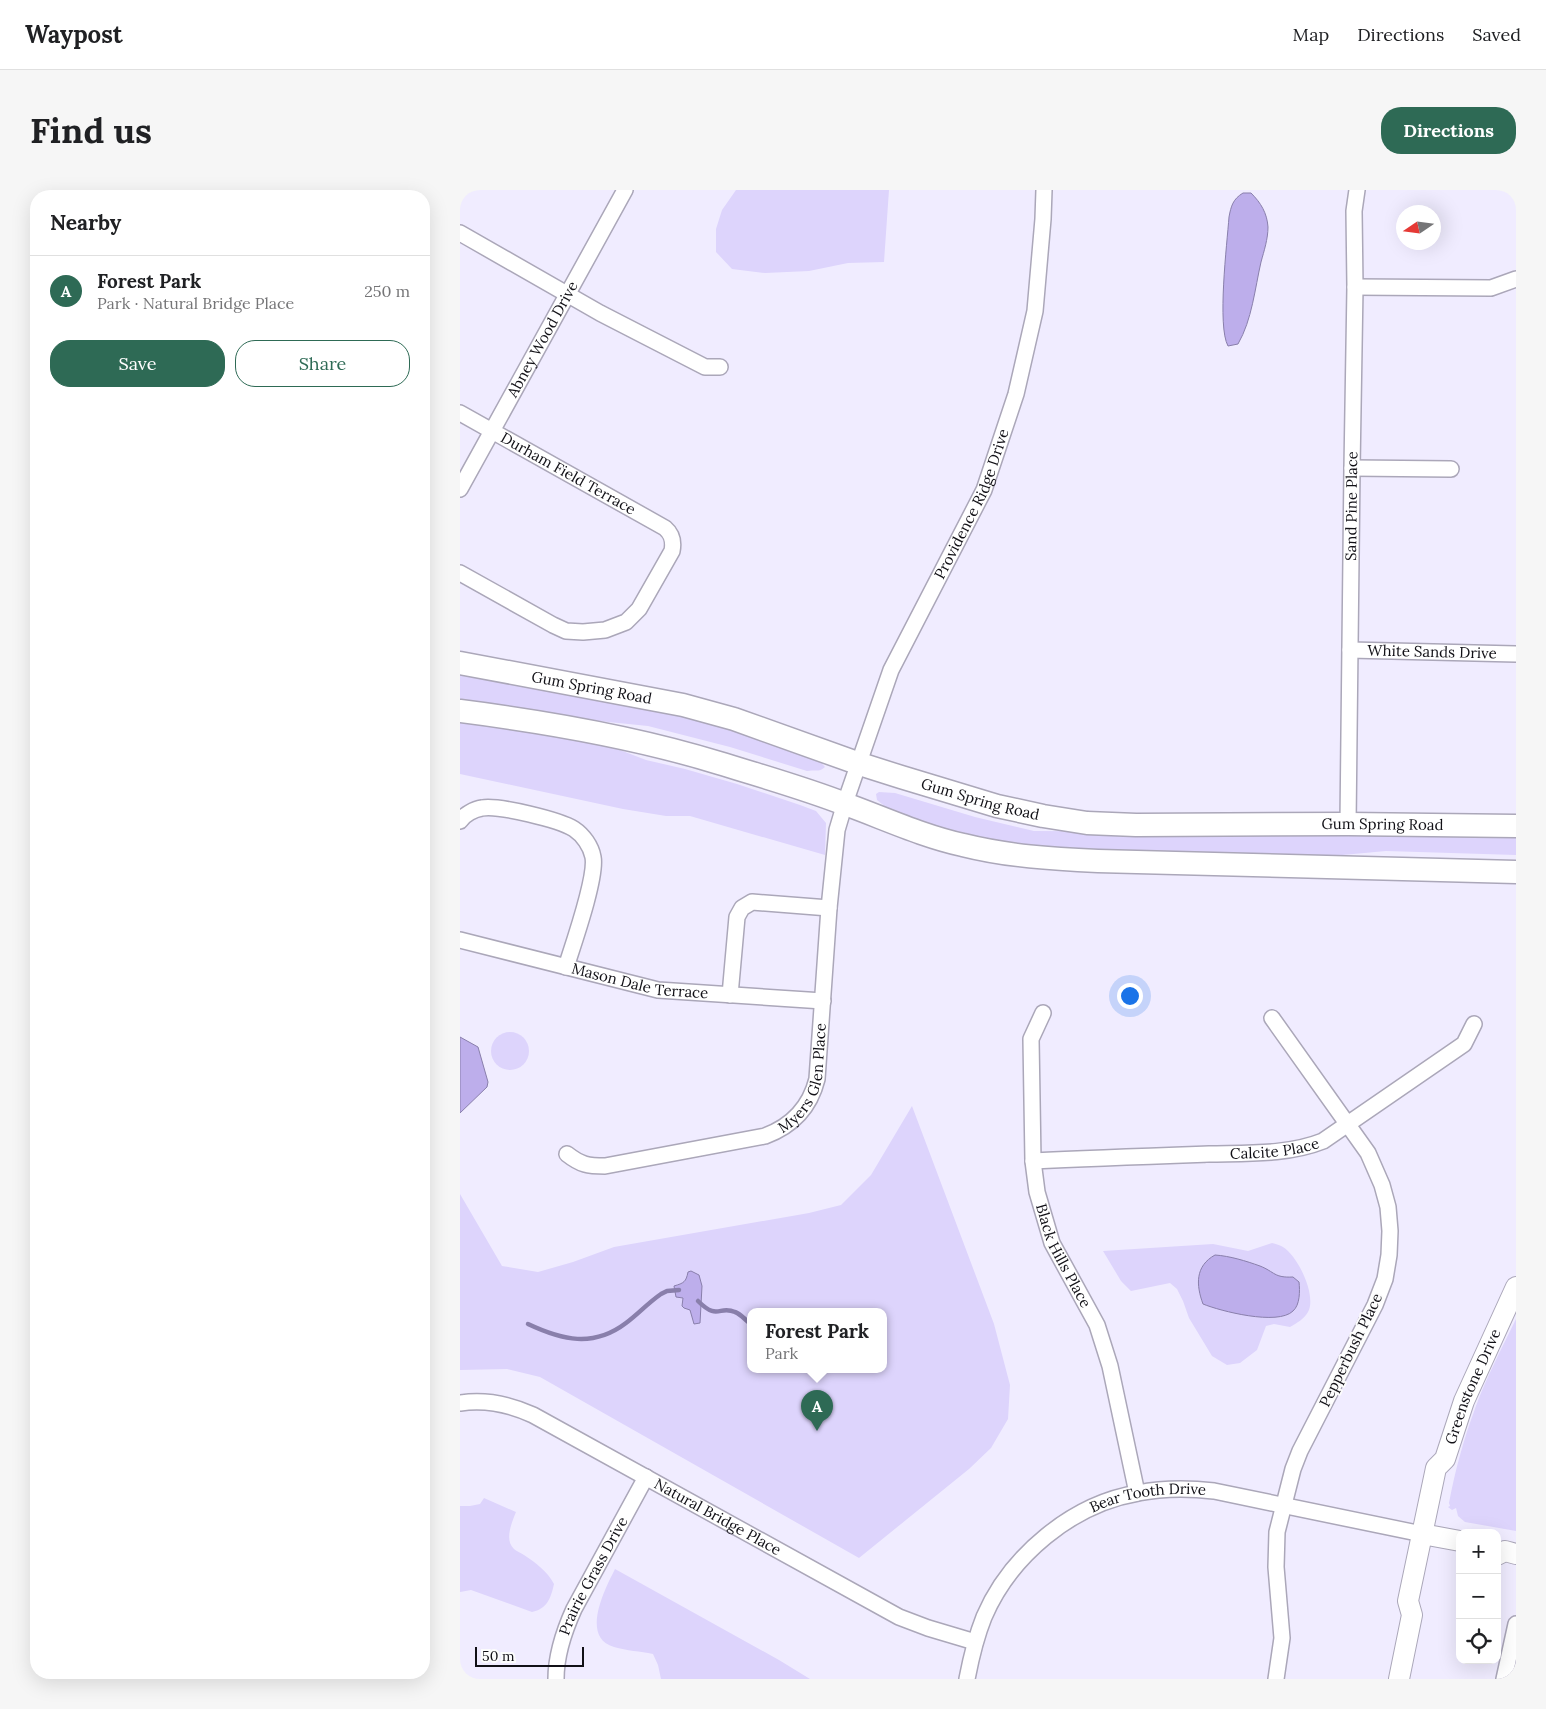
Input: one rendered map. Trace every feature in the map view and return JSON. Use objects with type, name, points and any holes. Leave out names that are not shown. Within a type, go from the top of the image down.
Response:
[{"type":"main road","name":"Gum Spring Road","points":[[460,663],[683,705],[734,718],[860,764],[997,806],[1088,823],[1136,825],[1348,824],[1516,826]]},
{"type":"main road","points":[[460,711],[519,718],[648,743],[718,762],[845,803],[921,833],[962,845],[1000,853],[1046,859],[1516,872]]},
{"type":"street","name":"Abney Wood Drive","points":[[460,489],[625,190]]},
{"type":"street","name":"Providence Ridge Drive","points":[[845,803],[891,670],[984,490],[1016,394],[1035,311],[1044,190]]},
{"type":"street","name":"Sand Pine Place","points":[[1348,824],[1356,287],[1354,211],[1357,190]]},
{"type":"street","points":[[460,233],[600,313],[705,367],[720,367]]},
{"type":"street","points":[[1356,287],[1482,288],[1500,286],[1516,279]]},
{"type":"street","name":"Durham Field Terrace","points":[[460,413],[665,528],[672,538],[672,550],[639,609],[626,622],[605,630],[566,631],[460,573]]},
{"type":"street","points":[[1352,468],[1451,469]]},
{"type":"street","name":"White Sands Drive","points":[[1350,650],[1516,654]]},
{"type":"street","name":"Myers Glen Place","points":[[567,1154],[588,1166],[605,1166],[749,1140],[776,1132],[798,1116],[814,1092],[817,1079],[829,908],[837,830],[845,803]]},
{"type":"street","points":[[460,821],[463,816],[481,808],[497,807],[564,823],[576,830],[586,840],[593,857],[592,877],[566,967]]},
{"type":"street","points":[[730,995],[736,917],[742,908],[747,904],[758,902],[829,908]]},
{"type":"street","name":"Mason Dale Terrace","points":[[460,940],[658,990],[823,1001]]},
{"type":"street","name":"Black Hills Place","points":[[1043,1013],[1031,1039],[1033,1161],[1037,1192],[1052,1242],[1097,1325],[1110,1366],[1137,1493]]},
{"type":"street","name":"Pepperbush Place","points":[[1272,1018],[1368,1153],[1382,1185],[1388,1207],[1390,1232],[1385,1279],[1375,1305],[1293,1469],[1277,1532],[1276,1551],[1282,1638],[1276,1679]]},
{"type":"street","name":"Calcite Place","points":[[1033,1161],[1297,1149],[1323,1141],[1464,1044],[1474,1024]]},
{"type":"street","name":"Greenstone Drive","points":[[1399,1679],[1412,1615],[1422,1604],[1436,1468],[1445,1459],[1464,1401],[1516,1287]]},
{"type":"street","name":"Natural Bridge Place","points":[[460,1403],[472,1401],[495,1402],[516,1407],[899,1617],[975,1642]]},
{"type":"street","name":"Prairie Grass Drive","points":[[556,1679],[558,1652],[564,1630],[646,1477]]},
{"type":"street","name":"Bear Tooth Drive","points":[[967,1679],[975,1642],[985,1616],[1011,1572],[1030,1550],[1051,1532],[1074,1517],[1099,1505],[1137,1493],[1188,1488],[1214,1491],[1428,1535]]},
{"type":"street","points":[[1428,1535],[1456,1540]]},
{"type":"street","points":[[1504,1679],[1512,1661],[1516,1624]]},
{"type":"shaded area","points":[[736,190],[889,190],[884,262],[848,263],[809,271],[765,273],[732,269],[716,252],[716,229],[722,210]]},
{"type":"shaded area","points":[[1243,193],[1251,193],[1261,204],[1265,213],[1268,231],[1247,325],[1238,344],[1228,346],[1223,321],[1223,304],[1229,217],[1233,203]]},
{"type":"shaded area","points":[[460,671],[549,687],[722,725],[818,759],[825,767],[819,770],[807,771],[730,747],[648,726],[579,719],[460,702]]},
{"type":"shaded area","points":[[460,720],[599,742],[646,760],[737,784],[800,805],[816,811],[826,823],[825,855],[690,816],[666,816],[623,809],[460,774]]},
{"type":"shaded area","points":[[879,792],[895,793],[975,817],[1034,831],[1516,833],[1516,855],[1386,851],[1321,857],[1041,848],[956,834],[892,812],[877,800],[876,794]]},
{"type":"shaded area","points":[[510,1032],[524,1037],[529,1051],[524,1065],[510,1070],[496,1065],[491,1051],[496,1037]]},
{"type":"shaded area","points":[[460,1037],[478,1047],[488,1082],[487,1087],[460,1113]]},
{"type":"shaded area","points":[[912,1106],[994,1324],[1010,1385],[1008,1419],[991,1448],[969,1469],[859,1558],[540,1377],[507,1369],[460,1370],[460,1194],[502,1266],[538,1272],[614,1247],[809,1213],[841,1205],[871,1175]]},
{"type":"shaded area","points":[[1272,1243],[1282,1246],[1289,1252],[1300,1267],[1310,1296],[1308,1312],[1302,1319],[1290,1327],[1274,1324],[1266,1326],[1257,1350],[1240,1363],[1227,1365],[1212,1356],[1189,1318],[1177,1289],[1170,1283],[1131,1291],[1121,1281],[1103,1251],[1213,1244],[1248,1251]]},
{"type":"shaded area","points":[[1215,1255],[1249,1262],[1265,1268],[1278,1276],[1293,1277],[1299,1282],[1297,1305],[1293,1311],[1286,1315],[1262,1317],[1235,1313],[1203,1304],[1198,1283],[1199,1276],[1208,1259]]},
{"type":"shaded area","points":[[691,1271],[699,1275],[702,1286],[700,1323],[694,1324],[690,1310],[682,1306],[683,1298],[676,1297],[674,1286],[684,1282],[688,1272]]},
{"type":"shaded area","points":[[1516,1319],[1516,1531],[1465,1522],[1458,1516],[1456,1508],[1452,1510],[1448,1507],[1450,1506],[1449,1503],[1457,1466],[1480,1395]]},
{"type":"shaded area","points":[[484,1498],[516,1512],[509,1536],[511,1545],[515,1550],[541,1568],[554,1584],[548,1602],[537,1611],[532,1612],[471,1590],[460,1592],[460,1506],[480,1504]]},
{"type":"shaded area","points":[[615,1569],[810,1679],[661,1679],[653,1654],[614,1647],[604,1642],[598,1633],[598,1612],[601,1600]]},
{"type":"waterway","points":[[528,1324],[565,1337],[589,1339],[614,1331],[661,1294],[667,1291],[679,1290]]},
{"type":"waterway","points":[[698,1301],[710,1310],[730,1310],[747,1321]]},
{"type":"place","name":"Forest Park","points":[[817,1431]]}]
